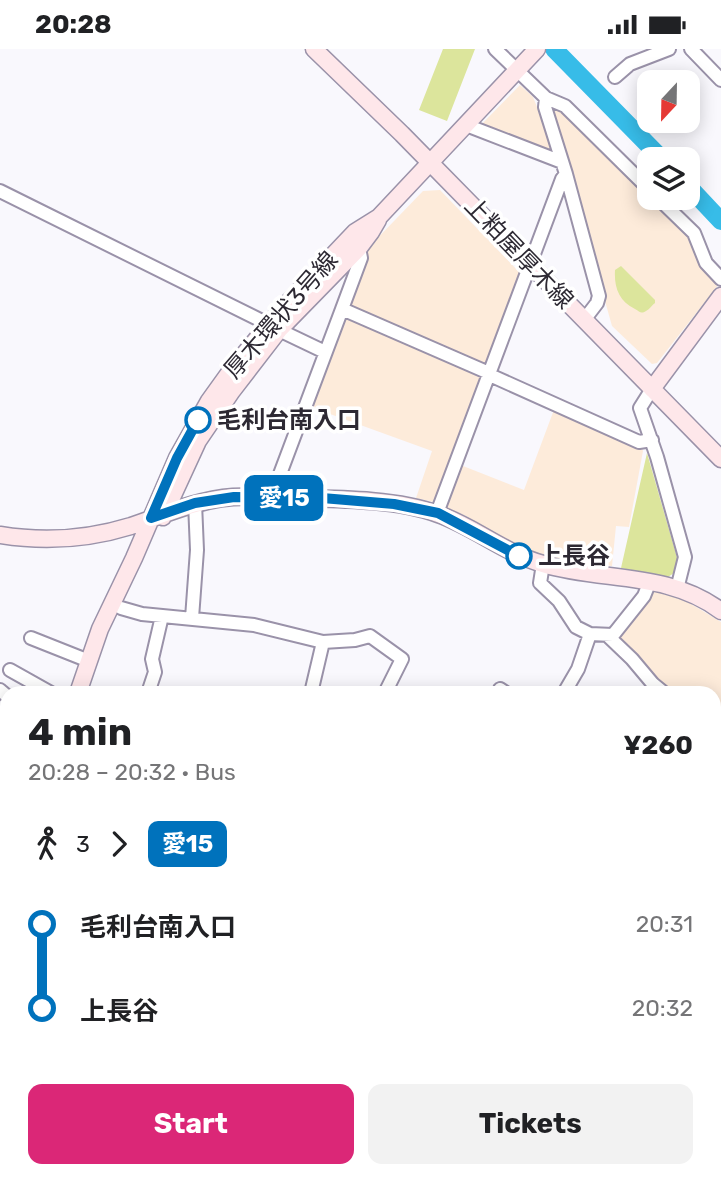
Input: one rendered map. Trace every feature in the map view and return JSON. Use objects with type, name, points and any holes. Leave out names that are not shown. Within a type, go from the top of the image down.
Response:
[{"type":"street","name":"上粕屋厚木線","points":[[314,49],[531,264],[721,459]]},
{"type":"street","points":[[495,49],[518,68],[547,99],[565,106],[637,176]]},
{"type":"street","name":"厚木環状3号線","points":[[92,686],[158,516],[177,458],[209,401],[355,232],[379,217],[537,49]]},
{"type":"street","points":[[615,77],[630,64],[669,49]]},
{"type":"street","points":[[691,49],[721,80]]},
{"type":"street","points":[[547,99],[545,107],[599,296],[584,320]]},
{"type":"street","points":[[466,125],[564,168]]},
{"type":"street","points":[[438,513],[564,168]]},
{"type":"street","points":[[0,191],[326,352]]},
{"type":"street","points":[[671,210],[694,233],[706,263],[721,278]]},
{"type":"street","name":"厚木環状3号線","points":[[274,327],[359,248],[379,217]]},
{"type":"street","points":[[271,498],[362,258],[359,248]]},
{"type":"street","points":[[677,589],[685,557],[652,440],[640,408],[721,296]]},
{"type":"street","points":[[342,309],[639,442],[652,440]]},
{"type":"street","points":[[0,535],[61,539],[123,528],[195,503],[234,497],[322,498],[394,504],[438,513],[502,548],[543,564],[650,581],[677,589],[721,611]]},
{"type":"street","points":[[192,618],[197,550],[195,503]]},
{"type":"street","name":"厚木環状3号線","points":[[80,686],[100,629],[158,516]]},
{"type":"street","points":[[543,564],[540,583],[559,601],[576,627],[590,634],[609,637],[655,686]]},
{"type":"street","points":[[609,637],[644,596],[650,581]]},
{"type":"street","points":[[121,608],[142,614],[254,625],[323,642],[355,641],[370,636],[402,659],[388,686]]},
{"type":"street","points":[[150,686],[158,669],[152,659],[162,616]]},
{"type":"street","points":[[570,686],[590,634]]},
{"type":"street","points":[[31,638],[89,661]]},
{"type":"street","points":[[313,686],[323,642]]},
{"type":"street","points":[[10,670],[28,675],[42,686]]},
{"type":"shaded area","points":[[520,85],[533,97],[557,158],[478,128]]},
{"type":"shaded area","points":[[562,108],[637,184],[637,210],[663,210],[695,242],[719,284],[657,363],[652,364],[612,326],[552,112]]},
{"type":"shaded area","points":[[440,190],[522,275],[489,365],[483,366],[350,307],[348,302],[367,249],[423,191]]},
{"type":"shaded area","points":[[345,315],[486,376],[438,503],[416,498],[432,451],[308,406]]},
{"type":"shaded area","points":[[555,407],[641,446],[643,451],[629,527],[616,526],[612,566],[573,562],[539,554],[501,539],[468,517],[444,506],[458,464],[524,490]]},
{"type":"shaded area","points":[[654,590],[688,602],[721,622],[721,686],[663,686],[614,639]]},
{"type":"green space","points":[[443,49],[475,49],[447,121],[419,110]]},
{"type":"green space","points":[[621,266],[655,300],[646,311],[640,312],[630,306],[619,293],[615,283],[615,270]]},
{"type":"green space","points":[[647,453],[678,561],[674,573],[668,577],[621,568]]},
{"type":"waterway","points":[[554,49],[650,147]]},
{"type":"waterway","points":[[700,199],[721,221]]},
{"type":"bus line","name":"愛15","points":[[198,420],[177,458],[151,518],[195,503],[234,497],[322,498],[394,504],[438,513],[519,556]]},
{"type":"place","name":"毛利台南入口","points":[[198,420]]},
{"type":"place","name":"上長谷","points":[[519,556]]}]
